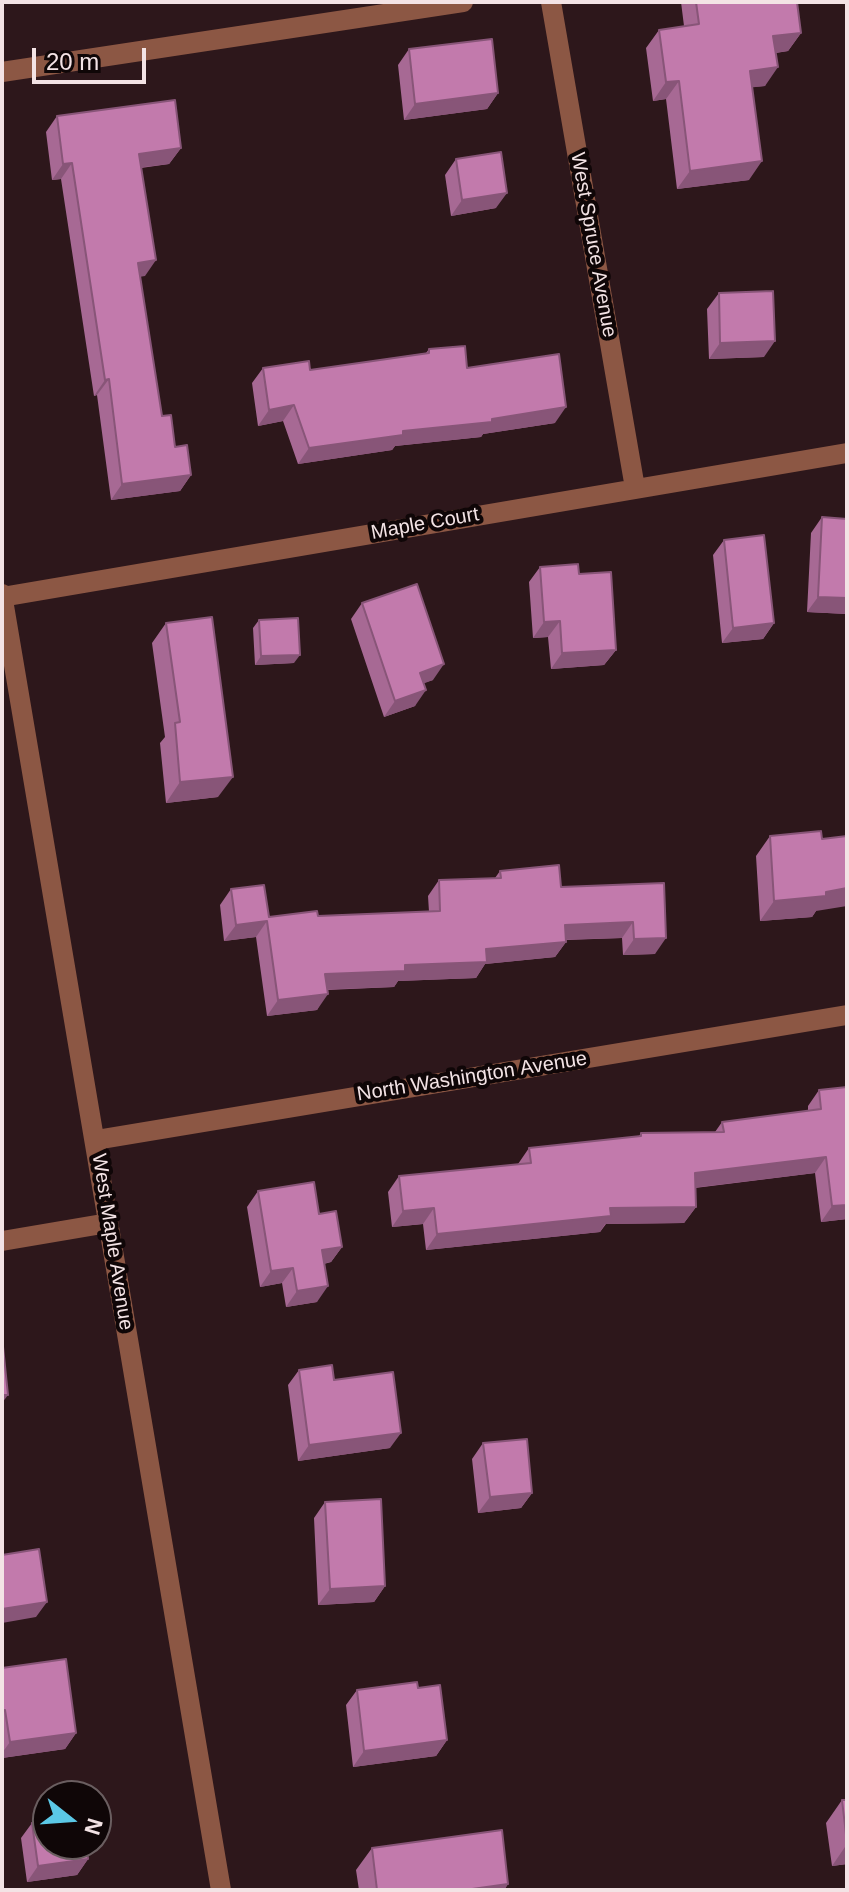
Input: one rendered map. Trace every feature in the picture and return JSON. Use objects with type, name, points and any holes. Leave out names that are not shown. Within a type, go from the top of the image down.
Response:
[{"type":"street","points":[[2,72],[463,2]]},
{"type":"street","name":"West Spruce Avenue","points":[[551,2],[635,488]]},
{"type":"street","name":"Maple Court","points":[[2,595],[847,453]]},
{"type":"street","name":"West Maple Avenue","points":[[2,595],[221,1890]]},
{"type":"street","name":"North Washington Avenue","points":[[96,1140],[847,1015]]},
{"type":"street","points":[[2,1241],[108,1223]]},
{"type":"building","points":[[696,2],[797,2],[801,33],[773,36],[778,67],[750,71],[762,161],[690,171],[679,81],[666,82],[659,30],[699,24]]},
{"type":"building","points":[[492,39],[498,93],[415,104],[409,49]]},
{"type":"building","points":[[175,100],[181,148],[139,154],[156,260],[138,263],[162,416],[171,415],[175,447],[187,445],[191,475],[122,484],[109,379],[105,380],[72,163],[63,164],[57,116]]},
{"type":"building","points":[[501,152],[507,193],[462,200],[456,159]]},
{"type":"building","points":[[773,291],[775,341],[720,343],[719,293]]},
{"type":"building","points":[[465,346],[467,368],[559,354],[566,407],[492,419],[492,422],[403,431],[403,435],[309,448],[294,405],[269,410],[263,368],[309,361],[310,370],[429,353],[429,349]]},
{"type":"building","points":[[822,517],[847,519],[847,598],[818,597]]},
{"type":"building","points":[[764,535],[774,623],[733,628],[724,540]]},
{"type":"building","points":[[578,564],[579,574],[611,572],[616,650],[562,653],[560,621],[544,622],[540,567]]},
{"type":"building","points":[[417,584],[444,664],[420,673],[426,690],[395,701],[362,603]]},
{"type":"building","points":[[212,617],[233,777],[180,782],[175,723],[180,722],[166,623]]},
{"type":"building","points":[[298,618],[300,655],[261,656],[259,620]]},
{"type":"building","points":[[821,831],[822,839],[847,836],[847,888],[826,892],[826,896],[774,901],[770,836]]},
{"type":"building","points":[[559,865],[561,887],[664,883],[666,938],[634,939],[633,922],[565,925],[566,942],[486,949],[487,962],[405,965],[405,971],[325,974],[328,994],[278,1000],[267,921],[236,925],[231,889],[264,885],[269,917],[317,911],[318,916],[440,911],[439,880],[501,878],[500,871]]},
{"type":"building","points":[[847,1087],[847,1205],[832,1206],[826,1157],[695,1173],[696,1207],[610,1208],[611,1216],[437,1234],[434,1208],[403,1211],[399,1176],[531,1163],[529,1148],[641,1136],[641,1133],[724,1132],[722,1122],[821,1109],[819,1090]]},
{"type":"building","points":[[314,1182],[319,1214],[336,1211],[342,1247],[322,1250],[328,1286],[297,1291],[293,1268],[271,1271],[258,1191]]},
{"type":"building","points":[[2,1337],[8,1395],[2,1395]]},
{"type":"building","points":[[332,1365],[334,1380],[393,1372],[401,1433],[309,1445],[299,1370]]},
{"type":"building","points":[[527,1439],[532,1493],[490,1497],[483,1443]]},
{"type":"building","points":[[381,1499],[385,1586],[330,1589],[325,1502]]},
{"type":"building","points":[[39,1549],[47,1602],[2,1609],[2,1555]]},
{"type":"building","points":[[66,1659],[76,1733],[10,1742],[5,1710],[2,1711],[2,1668]]},
{"type":"building","points":[[417,1682],[418,1688],[440,1685],[447,1740],[364,1751],[357,1690]]},
{"type":"building","points":[[842,1800],[847,1800],[847,1843]]},
{"type":"building","points":[[502,1830],[508,1884],[465,1890],[377,1890],[372,1848]]},
{"type":"building","points":[[37,1860],[81,1860],[38,1866]]}]
